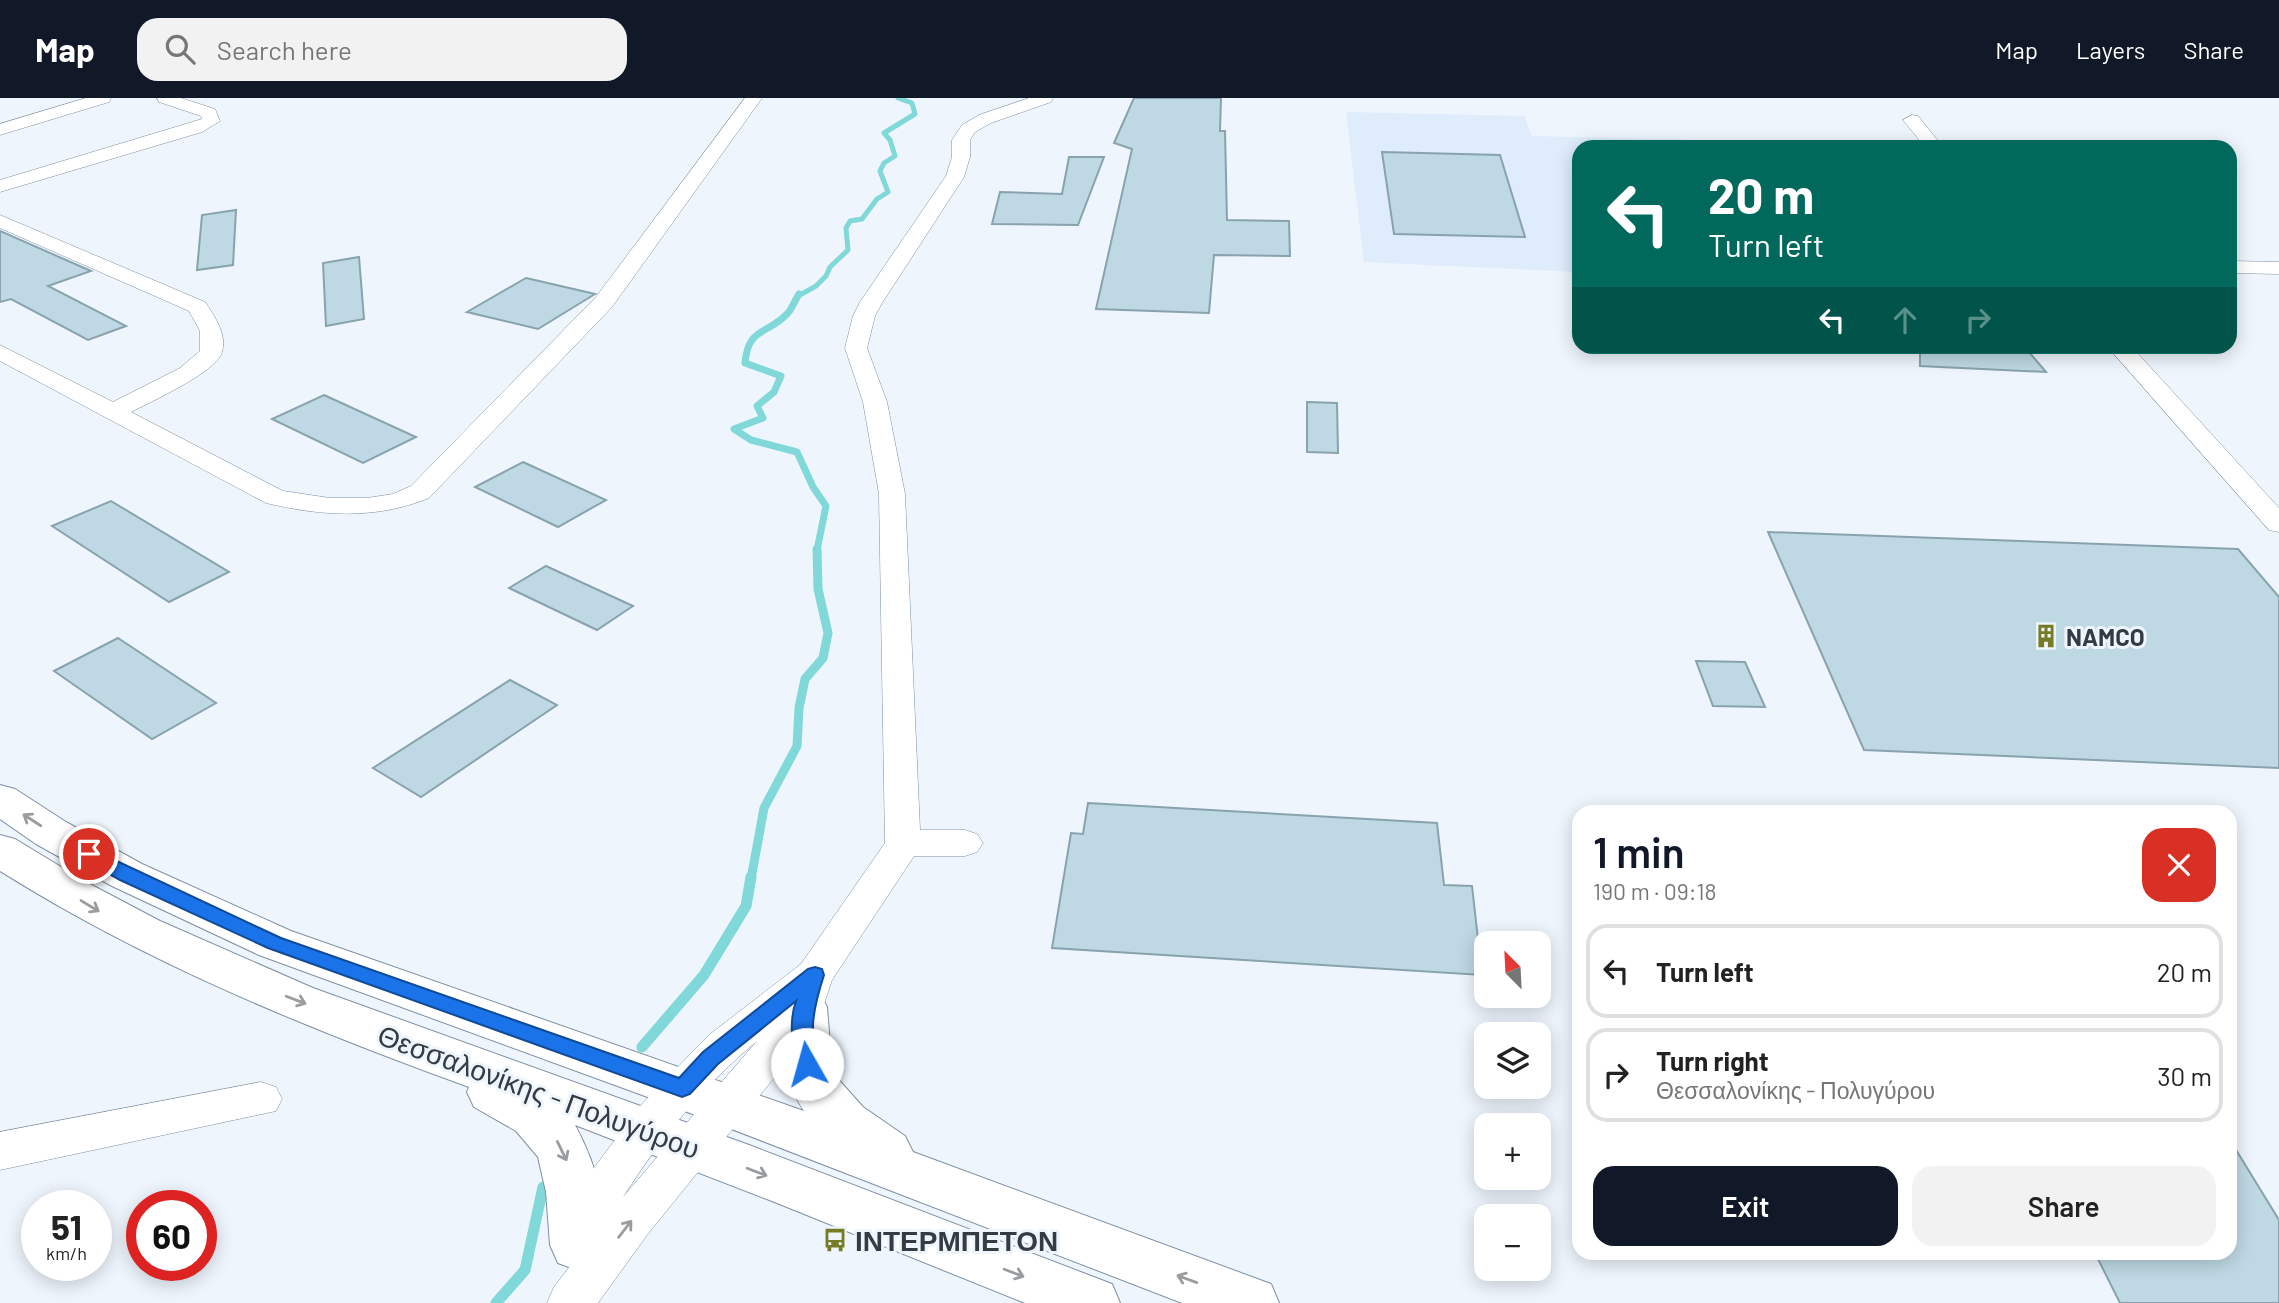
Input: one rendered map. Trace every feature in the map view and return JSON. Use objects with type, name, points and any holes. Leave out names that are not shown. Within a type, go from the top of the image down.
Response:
[{"type":"main road","name":"Θεσσαλονίκης - Πολυγύρου","points":[[0,799],[51,833],[127,875],[275,943],[705,1097],[1251,1303]]},
{"type":"main road","name":"Θεσσαλονίκης - Πολυγύρου","points":[[0,850],[100,912],[284,996],[671,1138],[1092,1303]]},
{"type":"main road","points":[[809,991],[803,1048],[811,1079],[826,1104],[852,1130],[955,1193]]},
{"type":"main road","points":[[408,1043],[535,1117],[555,1139],[569,1167],[575,1202],[577,1245]]},
{"type":"street","points":[[0,130],[103,98]]},
{"type":"street","points":[[0,186],[196,128],[211,121],[209,113],[165,98]]},
{"type":"street","points":[[0,352],[114,411],[187,453],[275,497],[312,505],[375,507],[398,503],[420,492],[604,302],[754,98]]},
{"type":"street","points":[[570,1303],[671,1138],[705,1097],[789,1031],[809,991],[903,843],[892,494],[874,402],[856,348],[864,316],[871,302],[898,265],[934,205],[956,177],[961,157],[961,140],[968,129],[985,119],[1045,98]]},
{"type":"street","points":[[1912,120],[1928,140]]},
{"type":"street","points":[[0,221],[197,307],[211,331],[211,353],[188,373],[114,411]]},
{"type":"street","points":[[2237,267],[2279,268]]},
{"type":"street","points":[[2126,354],[2279,524]]},
{"type":"street","points":[[903,843],[965,843]]},
{"type":"street","points":[[0,1151],[261,1099]]},
{"type":"street","points":[[562,1303],[577,1245],[596,1203],[617,1169],[671,1138]]},
{"type":"shaded area","points":[[1346,112],[1524,116],[1532,136],[1702,140],[1572,140],[1572,272],[1364,262]]},
{"type":"building","points":[[1134,98],[1221,98],[1220,131],[1225,131],[1227,220],[1289,221],[1290,256],[1214,255],[1209,313],[1096,309],[1132,149],[1114,143]]},
{"type":"building","points":[[1382,152],[1500,155],[1525,237],[1394,234]]},
{"type":"building","points":[[1069,157],[1104,157],[1078,225],[992,224],[1000,192],[1062,194]]},
{"type":"building","points":[[236,210],[233,265],[197,270],[202,215]]},
{"type":"building","points":[[0,231],[91,271],[48,286],[126,326],[88,340],[11,299],[0,302]]},
{"type":"building","points":[[359,257],[364,319],[326,326],[323,263]]},
{"type":"building","points":[[526,278],[595,294],[538,329],[467,312]]},
{"type":"building","points":[[1920,354],[2031,354],[2046,372],[1920,366]]},
{"type":"building","points":[[324,395],[416,437],[363,463],[272,419]]},
{"type":"building","points":[[1307,402],[1337,403],[1338,453],[1307,452]]},
{"type":"building","points":[[523,462],[606,500],[558,527],[475,487]]},
{"type":"building","points":[[111,501],[229,572],[169,602],[52,526]]},
{"type":"building","name":"NAMCO","points":[[1768,532],[2238,549],[2279,597],[2279,768],[1864,750]]},
{"type":"building","points":[[546,566],[633,606],[597,630],[509,588]]},
{"type":"building","points":[[118,638],[216,703],[152,739],[54,671]]},
{"type":"building","points":[[1696,661],[1745,662],[1765,707],[1713,706]]},
{"type":"building","points":[[510,680],[557,705],[421,797],[373,768]]},
{"type":"building","points":[[1088,803],[1437,823],[1444,885],[1472,886],[1477,931],[1474,931],[1474,974],[1052,948],[1071,833],[1083,834]]},
{"type":"building","points":[[2237,1151],[2279,1220],[2279,1303],[2120,1303],[2098,1260],[2237,1260]]},
{"type":"waterway","points":[[798,296],[816,286],[826,276],[830,267],[848,250],[846,228],[850,221],[862,219],[877,199],[888,192],[880,171],[884,163],[895,156],[890,140],[884,133],[915,114],[912,103],[898,98]]},
{"type":"waterway","points":[[799,294],[787,314],[754,337],[750,343],[745,363],[781,376],[774,392],[757,406],[763,418],[734,429],[751,440],[797,452],[813,487],[826,506],[817,550]]},
{"type":"waterway","points":[[751,879],[764,808],[797,746],[799,708],[805,679],[823,658],[828,633],[818,589],[817,550]]},
{"type":"waterway","points":[[642,1047],[704,975],[746,906],[751,877]]},
{"type":"waterway","points":[[496,1303],[525,1270],[543,1187]]},
{"type":"place","name":"NAMCO","points":[[2046,636]]},
{"type":"place","name":"ΙΝΤΕΡΜΠΕΤΟΝ","points":[[835,1240]]},
{"type":"route","points":[[89,854],[127,875],[275,943],[682,1088],[710,1058],[815,975],[803,1007],[803,1048],[807,1064]]}]
